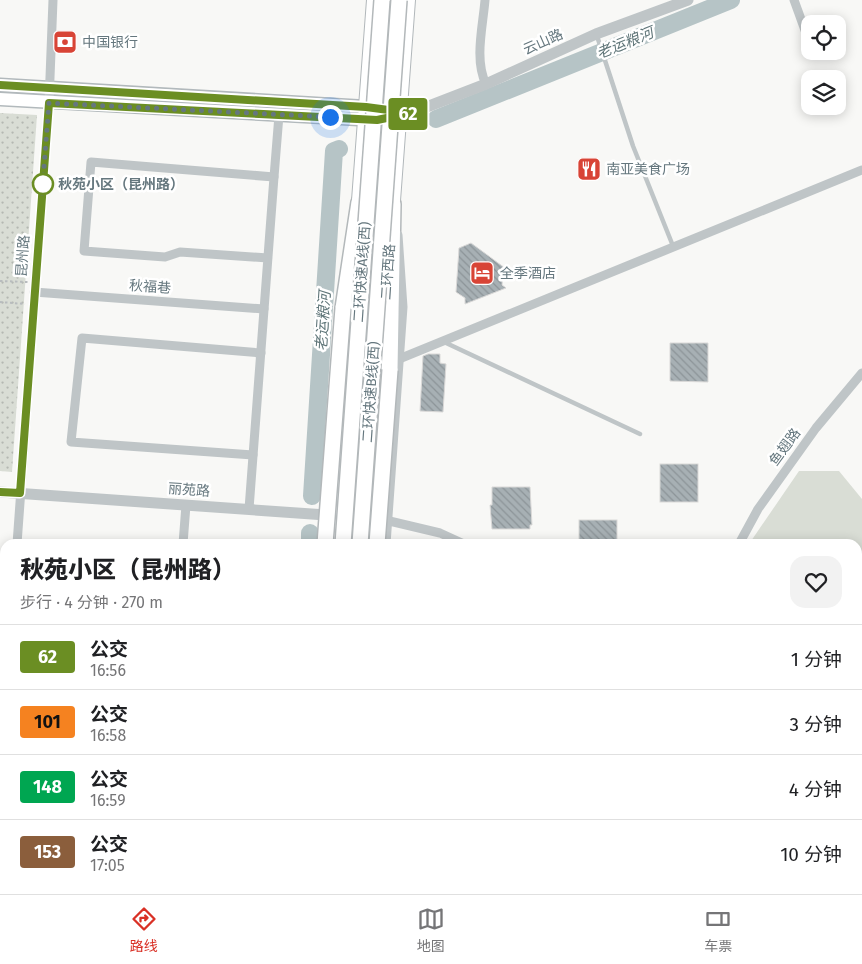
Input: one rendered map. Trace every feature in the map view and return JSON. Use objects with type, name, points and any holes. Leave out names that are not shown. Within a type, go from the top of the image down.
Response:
[{"type":"highway","name":"二环快速A线(西)","points":[[343,539],[382,0]]},
{"type":"highway","name":"二环快速B线(西)","points":[[360,539],[399,0]]},
{"type":"highway","points":[[326,539],[342,308],[359,202]]},
{"type":"highway","points":[[377,539],[394,365],[393,204]]},
{"type":"main road","points":[[334,539],[374,0]]},
{"type":"main road","name":"二环西路","points":[[371,539],[378,519],[393,204],[404,113],[408,0]]},
{"type":"main road","points":[[0,85],[365,113]]},
{"type":"main road","points":[[0,99],[279,114],[404,113]]},
{"type":"street","name":"昆州路","points":[[17,539],[50,89],[53,0]]},
{"type":"street","points":[[485,0],[480,64],[481,74],[486,84]]},
{"type":"street","name":"云山路","points":[[404,113],[486,84],[596,34],[688,0]]},
{"type":"street","points":[[794,0],[801,19]]},
{"type":"street","points":[[249,509],[279,114]]},
{"type":"street","points":[[268,258],[180,252],[165,257],[84,251],[91,162],[274,177]]},
{"type":"street","points":[[384,539],[378,519],[394,365],[442,342],[862,170]]},
{"type":"street","name":"秋福巷","points":[[34,292],[264,310]]},
{"type":"street","points":[[252,455],[71,442],[82,338],[261,353]]},
{"type":"street","name":"鱼翅路","points":[[742,539],[758,509],[787,468],[816,428],[862,373]]},
{"type":"street","name":"丽苑路","points":[[0,492],[378,519]]},
{"type":"street","points":[[183,539],[186,505]]},
{"type":"street","points":[[378,519],[440,533],[453,539]]},
{"type":"lane","points":[[596,34],[633,146],[673,246]]},
{"type":"lane","points":[[442,342],[640,434]]},
{"type":"path","points":[[0,281],[35,283]]},
{"type":"path","points":[[0,302],[34,305]]},
{"type":"shaded area","points":[[0,113],[37,115],[12,472],[0,471]]},
{"type":"shaded area","points":[[799,471],[839,471],[862,499],[862,539],[752,539]]},
{"type":"building","name":"全季酒店","points":[[471,243],[509,271],[503,274],[502,285],[506,288],[465,304],[465,298],[456,292],[459,248]]},
{"type":"building","points":[[670,343],[708,343],[708,382],[670,381]]},
{"type":"building","points":[[440,354],[440,363],[446,364],[443,412],[420,411],[423,356]]},
{"type":"building","points":[[660,464],[698,464],[698,502],[660,502]]},
{"type":"building","points":[[492,487],[530,487],[532,525],[530,525],[530,529],[492,529],[490,505],[492,505]]},
{"type":"building","points":[[579,520],[617,520],[617,539],[579,539]]},
{"type":"waterway","name":"老运粮河","points":[[436,119],[731,0]]},
{"type":"waterway","name":"老运粮河","points":[[312,496],[334,151],[339,149]]},
{"type":"waterway","name":"老运粮河","points":[[310,533],[310,539]]},
{"type":"bus line","name":"62","points":[[0,85],[381,108],[411,113],[377,120],[49,103],[20,493],[0,492]]},
{"type":"place","name":"中国银行","points":[[65,42]]},
{"type":"place","name":"南亚美食广场","points":[[589,169]]},
{"type":"place","name":"秋苑小区（昆州路）","points":[[43,184]]},
{"type":"place","name":"全季酒店","points":[[482,273]]},
{"type":"route","points":[[43,184],[42,193],[49,103],[330,117]]}]
